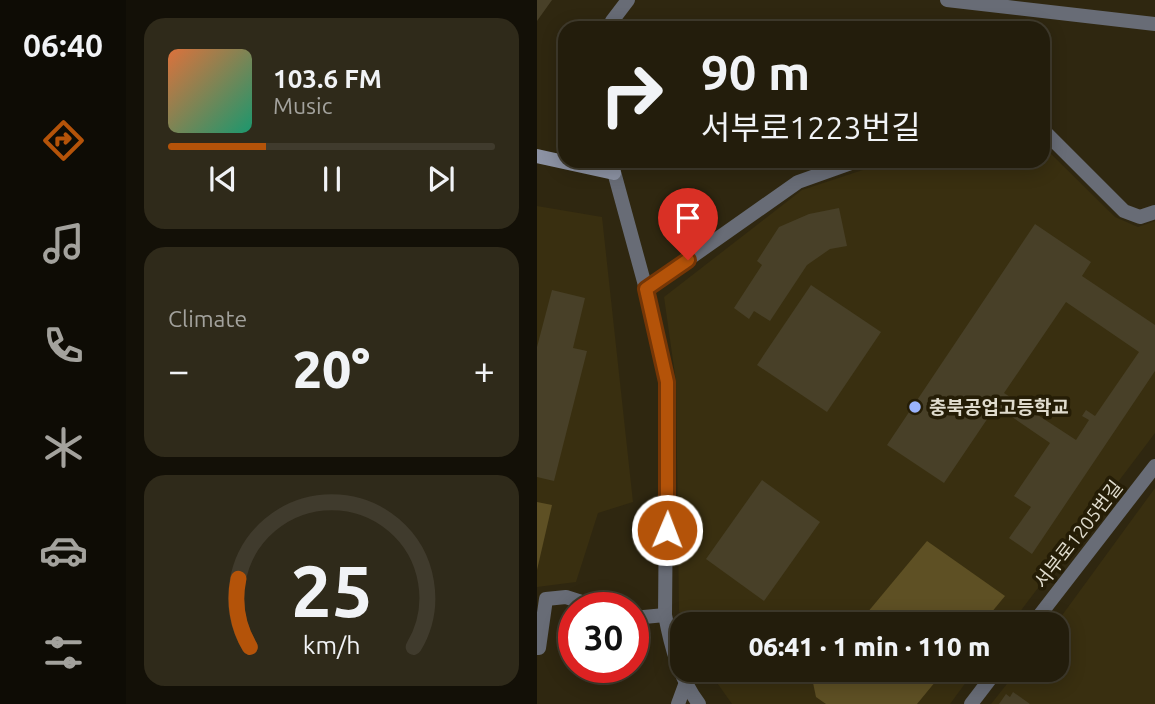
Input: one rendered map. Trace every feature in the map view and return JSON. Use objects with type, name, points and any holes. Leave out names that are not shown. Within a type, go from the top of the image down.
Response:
[{"type":"street","points":[[612,21],[628,0]]},
{"type":"street","points":[[947,0],[1155,24]]},
{"type":"street","points":[[1050,137],[1124,211],[1140,217],[1155,212]]},
{"type":"street","points":[[537,156],[558,159]]},
{"type":"street","points":[[613,168],[646,289],[667,382],[665,615],[671,644],[685,685],[699,704]]},
{"type":"street","points":[[646,289],[798,182],[837,168]]},
{"type":"street","name":"서부로1205번길","points":[[1042,612],[1155,466]]},
{"type":"street","points":[[537,648],[546,599],[558,598]]},
{"type":"street","points":[[649,616],[665,615]]},
{"type":"street","points":[[971,704],[988,682]]},
{"type":"street","points":[[678,704],[685,685]]},
{"type":"shaded area","name":"충북공업고등학교","points":[[1050,153],[1115,217],[1138,227],[1155,221],[1155,433],[1020,612],[679,612],[676,382],[664,297],[802,190],[869,168],[1050,168]]},
{"type":"shaded area","points":[[537,206],[602,217],[633,502],[598,513],[576,582],[537,587]]},
{"type":"shaded area","points":[[1155,488],[1155,704],[991,704],[1008,682],[1069,682],[1069,612],[1064,612]]},
{"type":"shaded area","points":[[537,502],[552,505],[537,570]]},
{"type":"shaded area","points":[[927,541],[1005,596],[992,612],[868,612]]},
{"type":"shaded area","points":[[716,682],[966,682],[950,704],[732,704]]},
{"type":"shaded area","points":[[813,682],[935,682],[917,704],[826,704],[816,697]]},
{"type":"building","points":[[537,0],[552,0],[537,21]]},
{"type":"building","points":[[839,208],[847,246],[830,249],[807,265],[770,321],[754,311],[749,319],[734,308],[762,265],[757,261],[779,227],[809,214]]},
{"type":"building","points":[[1035,224],[1091,262],[1082,276],[1155,325],[1155,371],[1032,554],[1009,538],[1031,507],[1014,496],[1050,443],[996,406],[944,483],[887,445]],"holes":[[[1066,302],[1139,352],[1095,416],[1086,410],[1082,416],[1089,420],[1076,440],[1004,393]]]},
{"type":"building","points":[[811,285],[881,332],[827,412],[757,365]]},
{"type":"building","points":[[552,290],[585,298],[573,348],[587,351],[554,481],[537,477],[537,347]]},
{"type":"building","points":[[762,480],[820,522],[764,601],[706,559]]},
{"type":"building","points":[[1013,692],[1030,704],[999,704],[1006,694],[1010,697]]},
{"type":"place","name":"충북공업고등학교","points":[[915,407]]},
{"type":"route","points":[[667,530],[667,382],[646,289],[688,260]]}]
